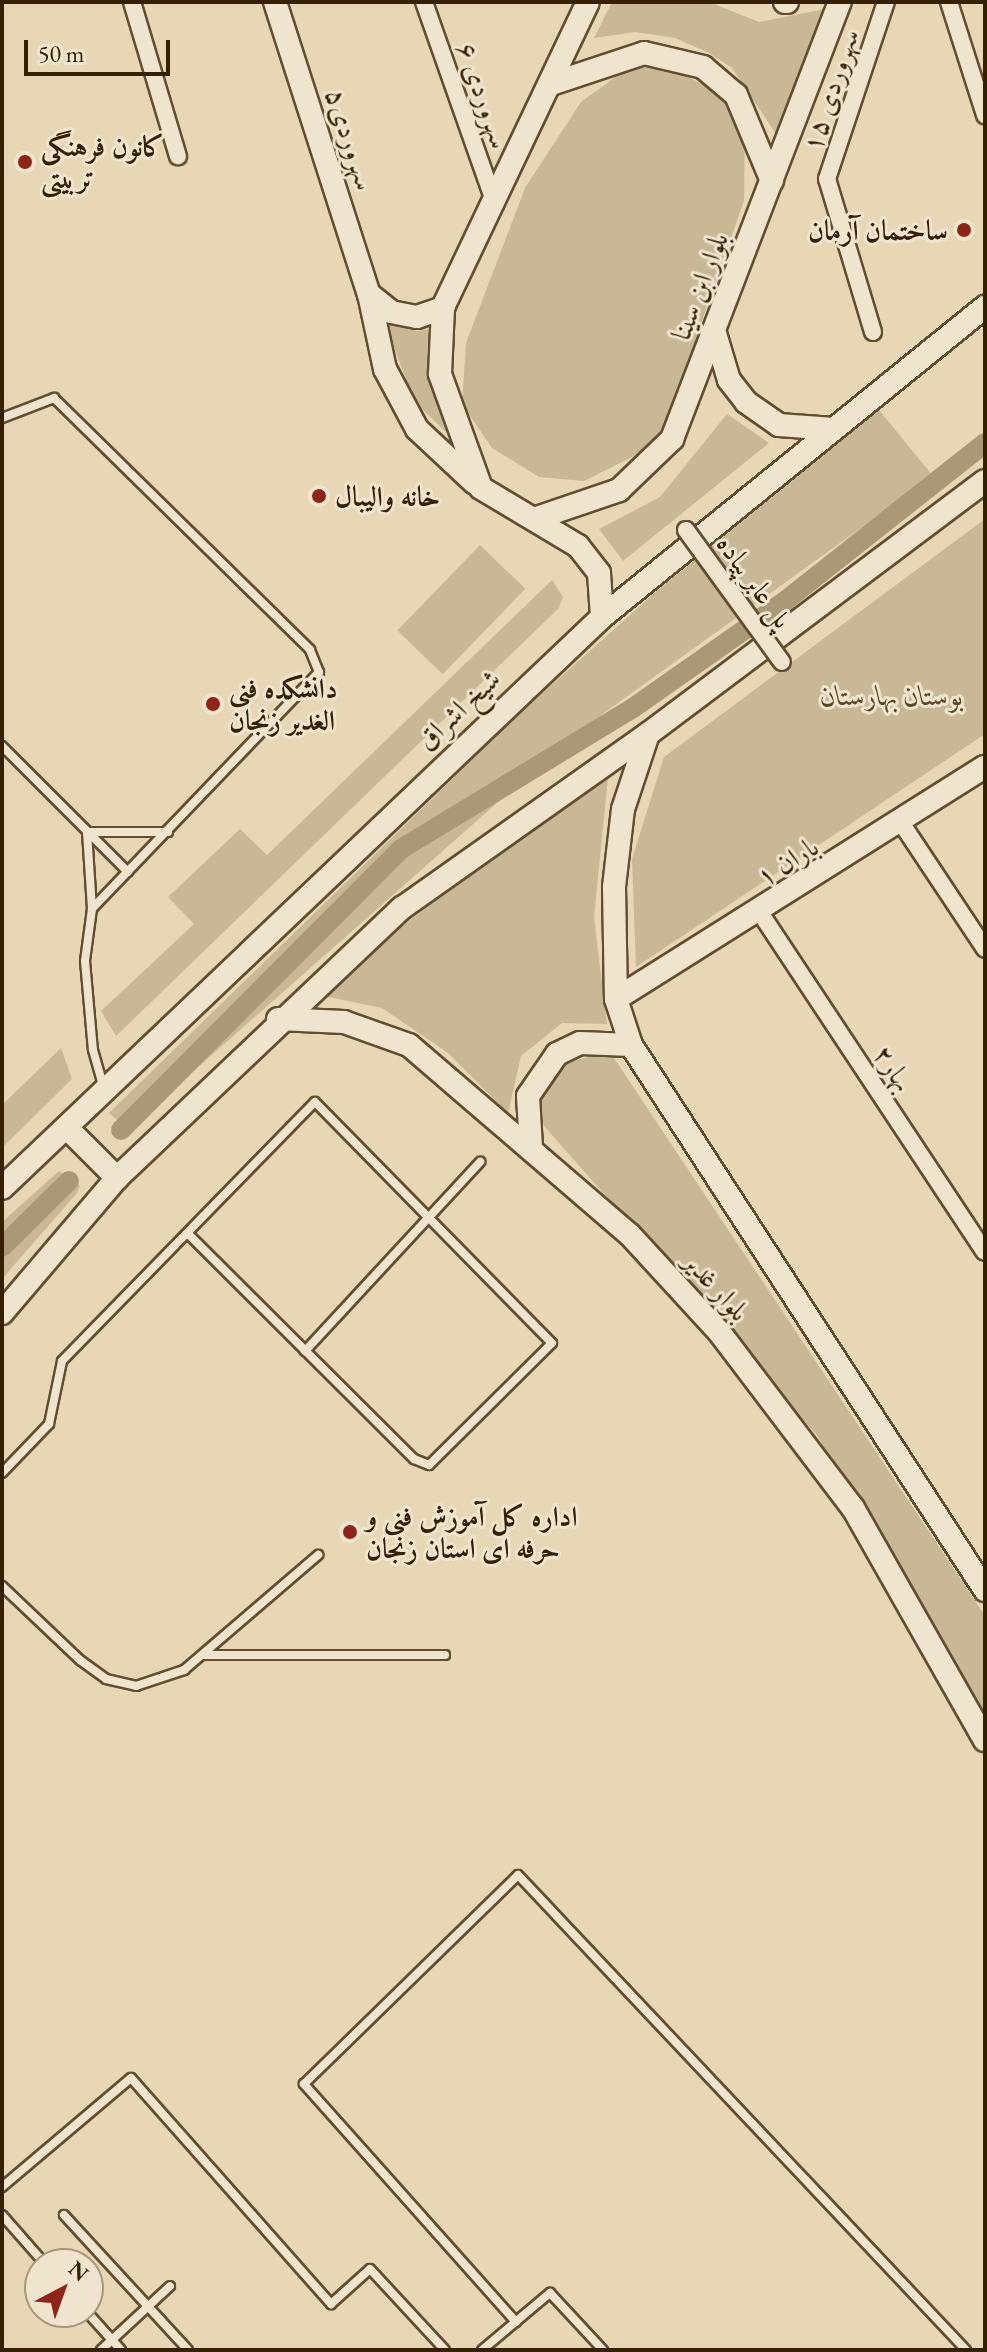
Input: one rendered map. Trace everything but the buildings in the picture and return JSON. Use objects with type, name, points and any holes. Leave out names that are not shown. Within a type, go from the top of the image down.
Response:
[{"type":"main road","name":"سهروردی۵","points":[[275,2],[369,294],[385,369],[417,429],[481,488]]},
{"type":"main road","points":[[588,2],[496,205],[443,308],[444,395],[481,488],[578,546],[599,573],[602,617]]},
{"type":"main road","name":"بلوار ابن سینا","points":[[534,519],[619,490],[672,439],[840,2]]},
{"type":"main road","points":[[551,84],[644,53],[703,67],[736,95],[772,181]]},
{"type":"main road","points":[[369,294],[391,312],[417,317],[443,308]]},
{"type":"main road","name":"شیخ اشراق","points":[[2,1188],[602,617],[985,307]]},
{"type":"main road","points":[[714,330],[729,380],[746,402],[779,425],[834,429]]},
{"type":"main road","points":[[2,1313],[117,1178],[278,1019],[402,908],[648,734],[985,481]]},
{"type":"main road","name":"بلوار غدیر","points":[[648,734],[623,809],[614,887],[616,999],[631,1045],[984,1588]]},
{"type":"main road","name":"باران ۱","points":[[616,999],[761,914],[985,767]]},
{"type":"main road","name":"بلوار غدیر","points":[[278,1019],[378,1029],[409,1045],[630,1235],[788,1418],[853,1508],[985,1740]]},
{"type":"main road","points":[[531,1147],[528,1096],[557,1054],[605,1040],[631,1045]]},
{"type":"main road","points":[[67,1128],[117,1178]]},
{"type":"street","points":[[132,2],[178,156]]},
{"type":"street","name":"سهروردی ۶","points":[[424,2],[496,205]]},
{"type":"street","name":"سهروردی ۱۵","points":[[873,332],[827,179],[886,2]]},
{"type":"street","points":[[949,2],[985,115]]},
{"type":"street","name":"پل عابر پیاده","points":[[686,530],[782,662]]},
{"type":"street","points":[[902,824],[985,949]]},
{"type":"street","name":"بهار۲","points":[[761,914],[985,1252]]},
{"type":"lane","points":[[2,418],[54,398],[310,650],[319,672],[310,688],[92,909]]},
{"type":"lane","points":[[2,746],[128,872]]},
{"type":"lane","points":[[87,832],[168,832]]},
{"type":"lane","points":[[87,832],[92,909],[85,961],[93,1050],[105,1091]]},
{"type":"lane","points":[[2,1473],[49,1424],[62,1361],[189,1235],[315,1102],[552,1343],[429,1465],[414,1459],[189,1235]]},
{"type":"lane","points":[[305,1351],[480,1162]]},
{"type":"lane","points":[[2,1586],[106,1679],[136,1686],[163,1680],[202,1655],[318,1555]]},
{"type":"lane","points":[[202,1655],[445,1655]]},
{"type":"lane","points":[[516,2322],[304,2084],[518,1875],[966,2350]]},
{"type":"lane","points":[[2,2187],[131,2078],[331,2304],[370,2269],[445,2350]]},
{"type":"lane","points":[[2,2215],[31,2248]]},
{"type":"lane","points":[[64,2215],[188,2350]]},
{"type":"lane","points":[[101,2350],[170,2286]]},
{"type":"lane","points":[[482,2350],[550,2293],[603,2350]]},
{"type":"lane","points":[[101,2328],[121,2350]]},
{"type":"green space","points":[[612,2],[709,2],[759,22],[825,9],[776,134],[732,68],[709,53],[675,38],[635,32],[594,38]]},
{"type":"green space","points":[[664,65],[722,94],[745,131],[744,201],[699,329],[697,358],[673,422],[652,447],[584,481],[539,477],[492,448],[462,404],[466,343],[525,188],[581,102],[625,70]]},
{"type":"green space","points":[[383,319],[417,331],[435,328],[432,378],[450,436],[415,402]]},
{"type":"green space","points":[[879,410],[933,476],[575,734],[128,1129],[109,1113],[517,716],[658,590]]},
{"type":"green space","points":[[727,414],[769,443],[623,561],[599,529],[660,497]]},
{"type":"green space","name":"بوستان بهارستان","points":[[985,519],[985,734],[636,967],[632,859],[664,757]]},
{"type":"green space","points":[[480,545],[525,589],[443,674],[397,631]]},
{"type":"green space","points":[[552,580],[563,597],[559,608],[116,1036],[101,1011],[194,924],[168,897],[240,829],[267,855]]},
{"type":"green space","points":[[609,768],[594,917],[607,1024],[562,1023],[521,1056],[508,1113],[448,1053],[382,1008],[314,994]]},
{"type":"green space","points":[[61,1048],[72,1079],[2,1148],[2,1105]]},
{"type":"green space","points":[[610,1052],[985,1616],[985,1714],[816,1434],[544,1126],[538,1091],[552,1066]]},
{"type":"green space","points":[[59,1171],[80,1186],[77,1193],[2,1279],[2,1222]]},
{"type":"waterway","points":[[121,1130],[401,849],[633,708],[785,601],[985,443]]},
{"type":"waterway","points":[[2,1247],[69,1181]]},
{"type":"place","name":"کانون فرهنگی تربیتی","points":[[25,162]]},
{"type":"place","name":"ساختمان آرمان","points":[[964,230]]},
{"type":"place","name":"خانه والیبال","points":[[319,496]]},
{"type":"place","name":"دانشکده فنی الغدیر زنجان","points":[[213,704]]},
{"type":"place","name":"اداره کل آموزش فنی و حرفه ای استان زنجان","points":[[350,1532]]}]
